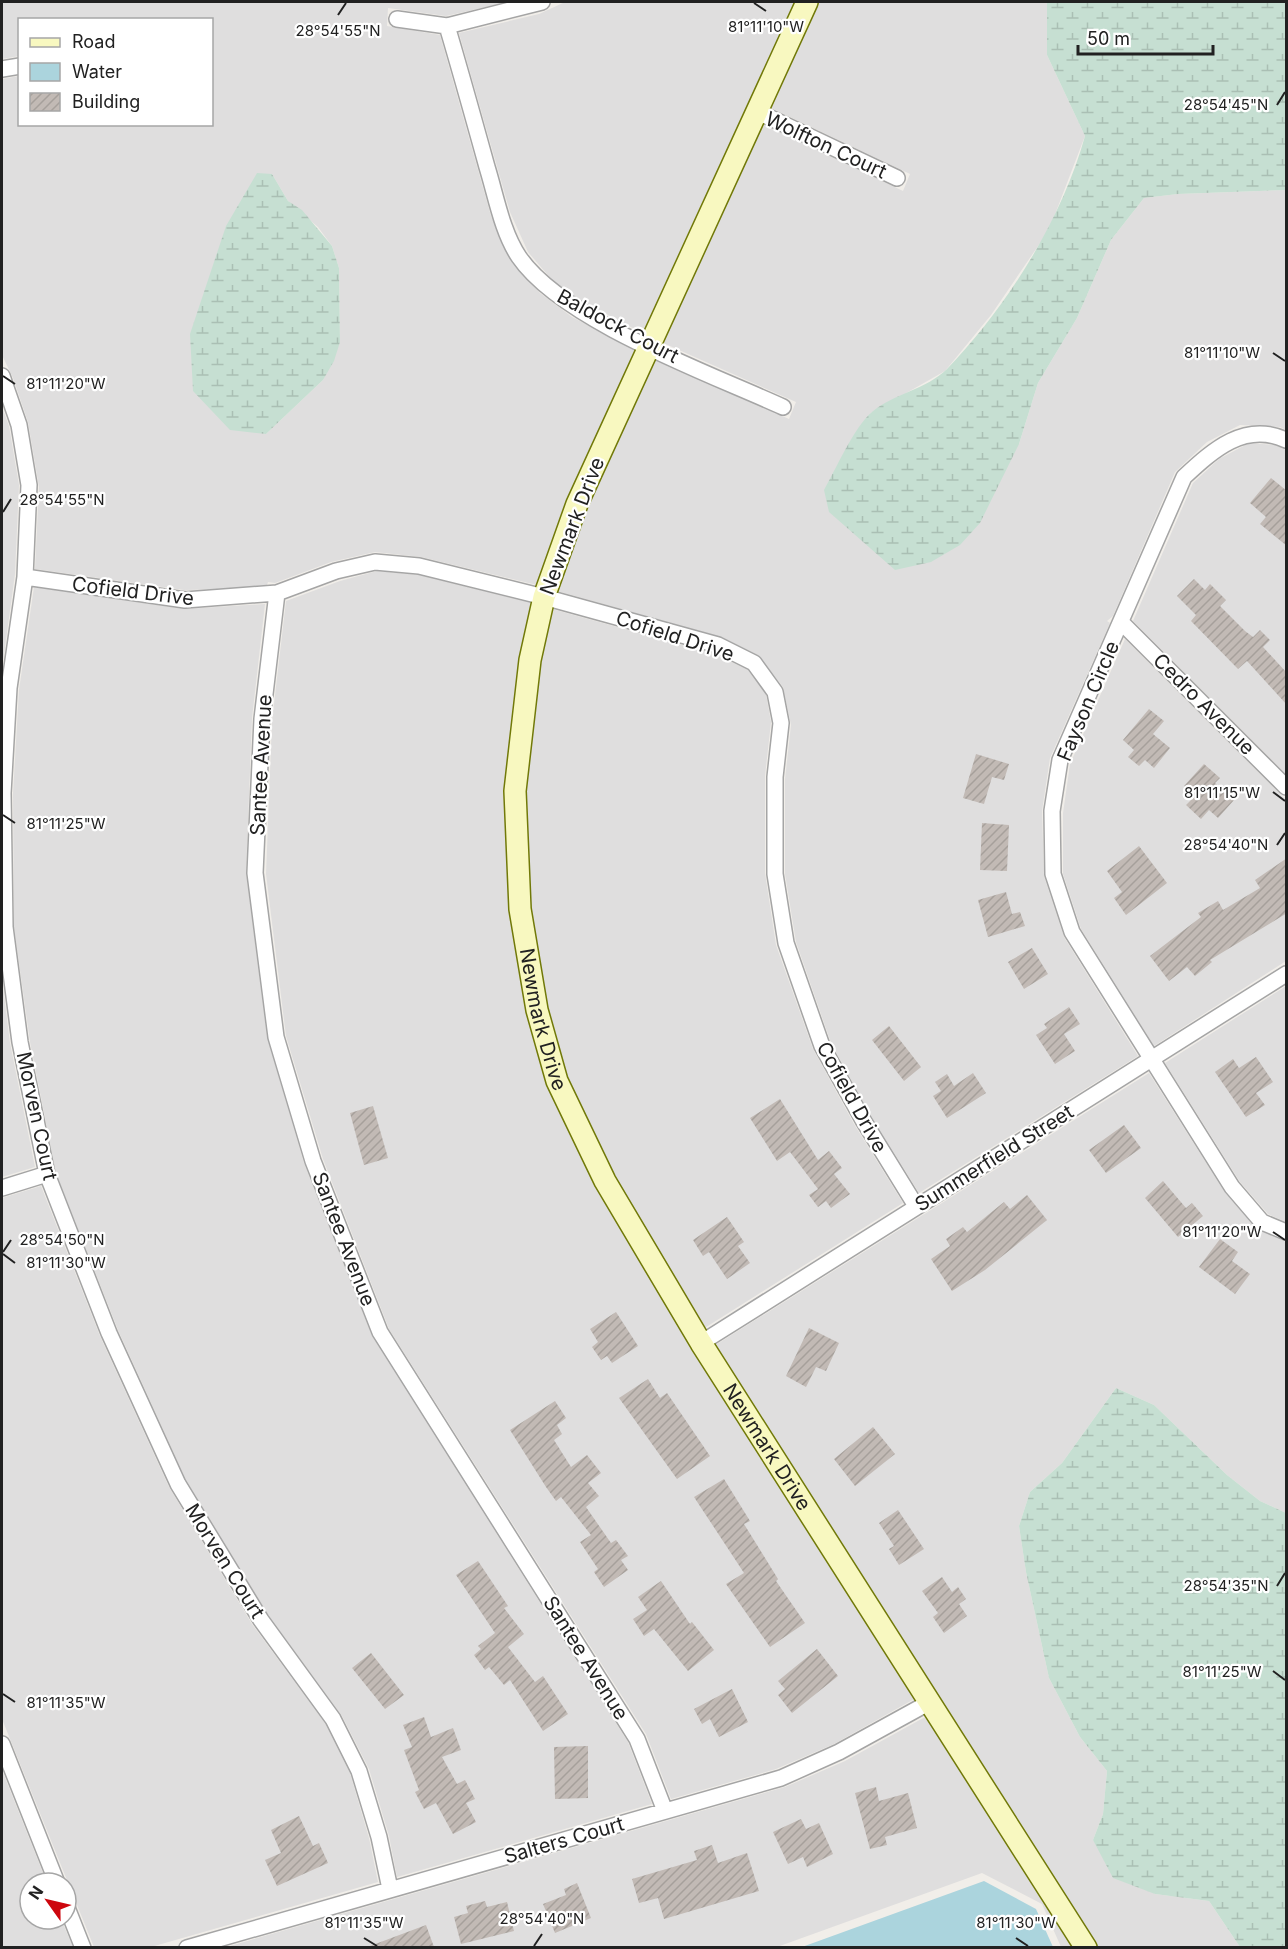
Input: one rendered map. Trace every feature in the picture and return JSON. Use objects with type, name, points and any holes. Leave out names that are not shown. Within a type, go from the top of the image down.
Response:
[{"type":"street","points":[[398,19],[447,26],[542,2]]},
{"type":"street","name":"Newmark Drive","points":[[807,2],[577,504],[544,597],[530,660],[516,790],[520,909],[537,1010],[557,1082],[605,1181],[700,1342],[1086,1947]]},
{"type":"street","name":"Baldock Court","points":[[447,26],[501,214],[519,256],[547,288],[578,309],[648,346],[783,407]]},
{"type":"street","points":[[2,69],[18,66]]},
{"type":"street","name":"Wolfton Court","points":[[756,111],[897,178]]},
{"type":"street","name":"Morven Court","points":[[2,375],[19,425],[29,485],[25,576],[9,688],[4,769],[3,928],[20,1042],[46,1174],[109,1333],[178,1484],[261,1620],[333,1719],[359,1771],[379,1837],[390,1889]]},
{"type":"street","name":"Fayson Circle","points":[[1287,440],[1276,435],[1245,434],[1212,450],[1184,477],[1060,760],[1052,812],[1053,874],[1072,932],[1232,1187],[1262,1222],[1287,1232]]},
{"type":"street","name":"Cofield Drive","points":[[25,576],[185,600],[277,593],[336,572],[375,562],[419,566],[544,597],[718,645],[754,663],[775,692],[781,723],[775,777],[775,874],[786,943],[822,1046],[863,1120],[916,1206]]},
{"type":"street","name":"Santee Avenue","points":[[277,593],[262,719],[255,873],[276,1037],[313,1161],[380,1332],[637,1738],[665,1811]]},
{"type":"street","name":"Cedro Avenue","points":[[1121,622],[1287,787]]},
{"type":"street","name":"Summerfield Street","points":[[700,1342],[1287,974]]},
{"type":"street","points":[[2,1188],[46,1174]]},
{"type":"street","name":"Salters Court","points":[[187,1947],[781,1778],[839,1752],[930,1702]]},
{"type":"street","points":[[2,1744],[52,1871]]},
{"type":"street","points":[[77,1931],[83,1947]]},
{"type":"shaded area","points":[[2,2],[508,2],[446,16],[388,8],[387,26],[440,35],[491,216],[512,262],[540,293],[572,317],[635,349],[568,499],[537,585],[421,557],[375,552],[331,562],[275,583],[268,582],[267,585],[229,589],[184,590],[35,569],[39,487],[28,422],[13,378],[2,355],[2,79],[18,76],[18,126],[213,126],[213,18],[18,18],[18,56],[2,59]],"holes":[[[272,174],[288,201],[318,227],[332,246],[339,268],[340,342],[323,380],[266,434]]]},
{"type":"shaded area","points":[[565,2],[795,2],[642,333],[582,301],[553,281],[528,252],[510,212],[459,33],[539,14]]},
{"type":"shaded area","points":[[818,2],[1047,2],[1047,55],[1085,136],[1049,230],[991,315],[945,371],[871,413],[841,460],[1019,444],[1038,383],[1077,318],[1111,240],[1144,198],[1178,194],[1286,190],[1286,430],[1280,427],[1240,425],[1207,442],[1175,472],[1113,616],[1107,621],[1110,623],[1050,758],[1042,811],[1044,876],[1064,937],[1138,1056],[919,1193],[871,1116],[831,1043],[796,942],[785,874],[785,779],[791,725],[783,687],[758,655],[721,637],[557,591],[587,508],[653,359],[789,419],[796,402],[661,342],[762,124],[903,191],[910,174],[769,107]]},
{"type":"shaded area","points":[[2,407],[9,426],[19,485],[15,574],[2,669]]},
{"type":"shaded area","points":[[1249,443],[1275,445],[1286,450],[1286,774],[1133,621],[1193,483],[1219,459]]},
{"type":"shaded area","points":[[377,571],[419,575],[532,603],[510,908],[596,1185],[687,1340],[916,1698],[834,1744],[776,1769],[671,1799],[646,1734],[389,1329],[323,1159],[286,1036],[266,874],[272,721],[286,601],[340,581]]},
{"type":"shaded area","points":[[34,587],[184,609],[265,604],[252,718],[246,873],[267,1037],[304,1163],[372,1336],[628,1742],[652,1804],[397,1877],[389,1836],[369,1769],[342,1716],[269,1616],[186,1480],[118,1330],[56,1173],[30,1042],[14,927],[13,794],[19,690]]},
{"type":"shaded area","points":[[552,609],[715,654],[748,670],[766,694],[771,722],[765,776],[765,873],[776,945],[813,1049],[854,1124],[903,1203],[703,1329],[614,1178],[566,1079],[546,1009],[530,909],[525,792],[540,663]]},
{"type":"shaded area","points":[[1125,639],[1286,800],[1286,961],[1154,1046],[1081,929],[1063,874],[1063,813],[1070,764]]},
{"type":"shaded area","points":[[2,979],[10,1043],[35,1167],[2,1177]]},
{"type":"shaded area","points":[[1286,986],[1286,1222],[1268,1214],[1240,1182],[1165,1063]]},
{"type":"shaded area","points":[[1149,1073],[1224,1191],[1255,1227],[1286,1242],[1286,1513],[1260,1501],[1227,1475],[1154,1405],[1116,1388],[1062,1463],[1030,1492],[1019,1526],[1026,1572],[1049,1678],[1080,1737],[1107,1771],[1103,1814],[1093,1840],[1155,1894],[1209,1901],[1240,1947],[1097,1947],[714,1346]]},
{"type":"shaded area","points":[[41,1186],[100,1336],[169,1487],[252,1624],[325,1723],[350,1773],[369,1838],[378,1882],[151,1947],[94,1947],[78,1907],[78,1871],[63,1871],[2,1719],[2,1198]]},
{"type":"shaded area","points":[[927,1716],[1075,1947],[1061,1947],[1042,1904],[982,1873],[777,1947],[223,1948],[785,1787],[845,1761]]},
{"type":"shaded area","points":[[2,1770],[42,1871],[18,1871],[18,1931],[66,1931],[73,1947],[2,1947]]},
{"type":"green space","points":[[1047,2],[1286,2],[1286,190],[1178,194],[1144,198],[1111,240],[1077,318],[1038,383],[1019,444],[980,523],[960,545],[931,562],[895,570],[829,512],[824,490],[852,438],[872,412],[890,400],[939,376],[969,345],[1011,290],[1047,230],[1062,199],[1085,136],[1047,55]]},
{"type":"green space","points":[[257,173],[272,174],[288,201],[302,210],[332,246],[339,268],[340,342],[334,361],[323,380],[266,434],[230,430],[193,391],[190,334],[226,226]]},
{"type":"green space","points":[[1116,1388],[1154,1405],[1227,1475],[1260,1501],[1286,1513],[1286,1947],[1240,1947],[1209,1901],[1155,1894],[1113,1878],[1093,1840],[1103,1814],[1107,1771],[1080,1737],[1049,1678],[1026,1572],[1019,1526],[1030,1492],[1062,1463]]},
{"type":"water","points":[[984,1881],[1036,1909],[1053,1947],[802,1947]]},
{"type":"building","points":[[1271,478],[1287,491],[1287,546],[1260,524],[1266,517],[1250,503]]},
{"type":"building","points":[[1194,579],[1205,590],[1210,584],[1226,600],[1220,606],[1245,631],[1253,637],[1260,630],[1270,640],[1263,647],[1287,673],[1287,705],[1247,661],[1238,669],[1191,621],[1196,615],[1177,596]]},
{"type":"building","points":[[1149,709],[1164,721],[1153,734],[1170,748],[1154,768],[1145,760],[1139,766],[1128,757],[1134,750],[1123,740]]},
{"type":"building","points":[[976,754],[1009,764],[1004,780],[992,777],[984,804],[963,798]]},
{"type":"building","points":[[1204,764],[1220,778],[1215,783],[1234,800],[1218,818],[1209,810],[1201,819],[1186,805],[1195,796],[1184,786]]},
{"type":"building","points":[[982,823],[1009,825],[1007,871],[980,870]]},
{"type":"building","points":[[1139,846],[1167,883],[1126,915],[1114,898],[1122,892],[1107,871]]},
{"type":"building","points":[[1287,858],[1287,913],[1210,960],[1212,962],[1195,976],[1187,967],[1169,981],[1150,956],[1201,917],[1198,913],[1218,901],[1223,910],[1260,888],[1255,880]]},
{"type":"building","points":[[1006,892],[1012,914],[1020,912],[1025,926],[988,937],[978,900]]},
{"type":"building","points":[[1032,948],[1048,974],[1024,989],[1008,962]]},
{"type":"building","points":[[1069,1007],[1080,1024],[1064,1034],[1075,1051],[1055,1064],[1036,1035],[1047,1028],[1044,1024]]},
{"type":"building","points":[[889,1026],[921,1067],[904,1081],[872,1040]]},
{"type":"building","points":[[1256,1057],[1273,1082],[1256,1093],[1265,1105],[1246,1117],[1215,1072],[1233,1059],[1239,1068]]},
{"type":"building","points":[[973,1073],[986,1093],[947,1118],[933,1096],[941,1091],[935,1082],[947,1074],[954,1086]]},
{"type":"building","points":[[780,1099],[818,1160],[829,1151],[842,1168],[834,1174],[850,1194],[831,1208],[826,1201],[818,1207],[809,1195],[818,1189],[790,1152],[777,1161],[750,1118]]},
{"type":"building","points":[[373,1106],[388,1158],[364,1165],[350,1113]]},
{"type":"building","points":[[1124,1125],[1141,1148],[1106,1173],[1089,1150]]},
{"type":"building","points":[[1163,1181],[1186,1208],[1192,1203],[1203,1216],[1178,1237],[1145,1198]]},
{"type":"building","points":[[1027,1195],[1047,1220],[985,1270],[952,1291],[931,1259],[950,1246],[946,1239],[963,1227],[967,1232],[1004,1202],[1010,1209]]},
{"type":"building","points":[[727,1217],[744,1242],[738,1246],[750,1263],[727,1279],[709,1252],[703,1256],[693,1240]]},
{"type":"building","points":[[1220,1239],[1238,1252],[1232,1261],[1250,1274],[1235,1294],[1199,1267]]},
{"type":"building","points":[[616,1312],[638,1346],[612,1363],[607,1356],[601,1360],[592,1347],[598,1342],[590,1329]]},
{"type":"building","points":[[809,1328],[839,1343],[826,1371],[816,1367],[806,1387],[786,1376]]},
{"type":"building","points":[[648,1379],[660,1398],[667,1393],[710,1456],[677,1479],[619,1398]]},
{"type":"building","points":[[555,1401],[566,1418],[557,1425],[562,1434],[554,1440],[571,1467],[587,1455],[601,1473],[588,1483],[599,1496],[586,1507],[611,1543],[616,1540],[628,1556],[621,1560],[628,1570],[604,1587],[594,1572],[598,1569],[580,1542],[591,1535],[561,1497],[556,1501],[510,1430]]},
{"type":"building","points":[[873,1427],[895,1454],[855,1486],[834,1459]]},
{"type":"building","points":[[724,1479],[750,1521],[744,1524],[778,1579],[776,1581],[805,1623],[770,1647],[726,1584],[744,1573],[694,1497]]},
{"type":"building","points":[[898,1510],[924,1549],[899,1565],[889,1549],[894,1546],[879,1523]]},
{"type":"building","points":[[478,1561],[508,1606],[504,1608],[524,1634],[508,1647],[535,1682],[543,1676],[568,1714],[543,1731],[510,1680],[504,1685],[489,1667],[485,1670],[474,1655],[481,1649],[478,1646],[495,1633],[456,1575]]},
{"type":"building","points":[[942,1577],[952,1592],[958,1587],[966,1599],[959,1604],[967,1616],[944,1633],[933,1617],[938,1613],[922,1591]]},
{"type":"building","points":[[661,1581],[690,1624],[692,1622],[714,1650],[688,1671],[654,1629],[644,1636],[633,1619],[647,1610],[638,1597]]},
{"type":"building","points":[[817,1649],[838,1676],[792,1713],[778,1695],[785,1689],[778,1681]]},
{"type":"building","points":[[371,1653],[404,1695],[385,1709],[352,1668]]},
{"type":"building","points":[[732,1689],[748,1722],[719,1737],[710,1719],[702,1724],[694,1709]]},
{"type":"building","points":[[424,1717],[431,1737],[453,1728],[461,1750],[442,1757],[457,1784],[465,1780],[475,1799],[466,1803],[476,1822],[453,1834],[436,1803],[424,1809],[415,1792],[419,1790],[404,1750],[412,1747],[403,1725]]},
{"type":"building","points":[[588,1746],[588,1798],[555,1799],[554,1747]]},
{"type":"building","points":[[876,1787],[879,1801],[908,1793],[917,1828],[885,1837],[887,1845],[870,1849],[855,1793]]},
{"type":"building","points":[[299,1816],[313,1846],[319,1843],[328,1863],[277,1886],[265,1860],[281,1853],[271,1830]]},
{"type":"building","points":[[801,1819],[806,1829],[819,1823],[833,1854],[807,1867],[803,1857],[788,1864],[773,1832]]},
{"type":"building","points":[[712,1845],[718,1863],[747,1853],[759,1891],[664,1919],[658,1898],[639,1903],[632,1879],[697,1860],[694,1851]]},
{"type":"building","points":[[577,1883],[591,1918],[555,1933],[543,1904],[566,1895],[564,1889]]},
{"type":"building","points":[[485,1901],[487,1907],[507,1902],[514,1931],[461,1944],[454,1917],[468,1913],[466,1906]]},
{"type":"building","points":[[426,1925],[434,1947],[370,1946]]}]
